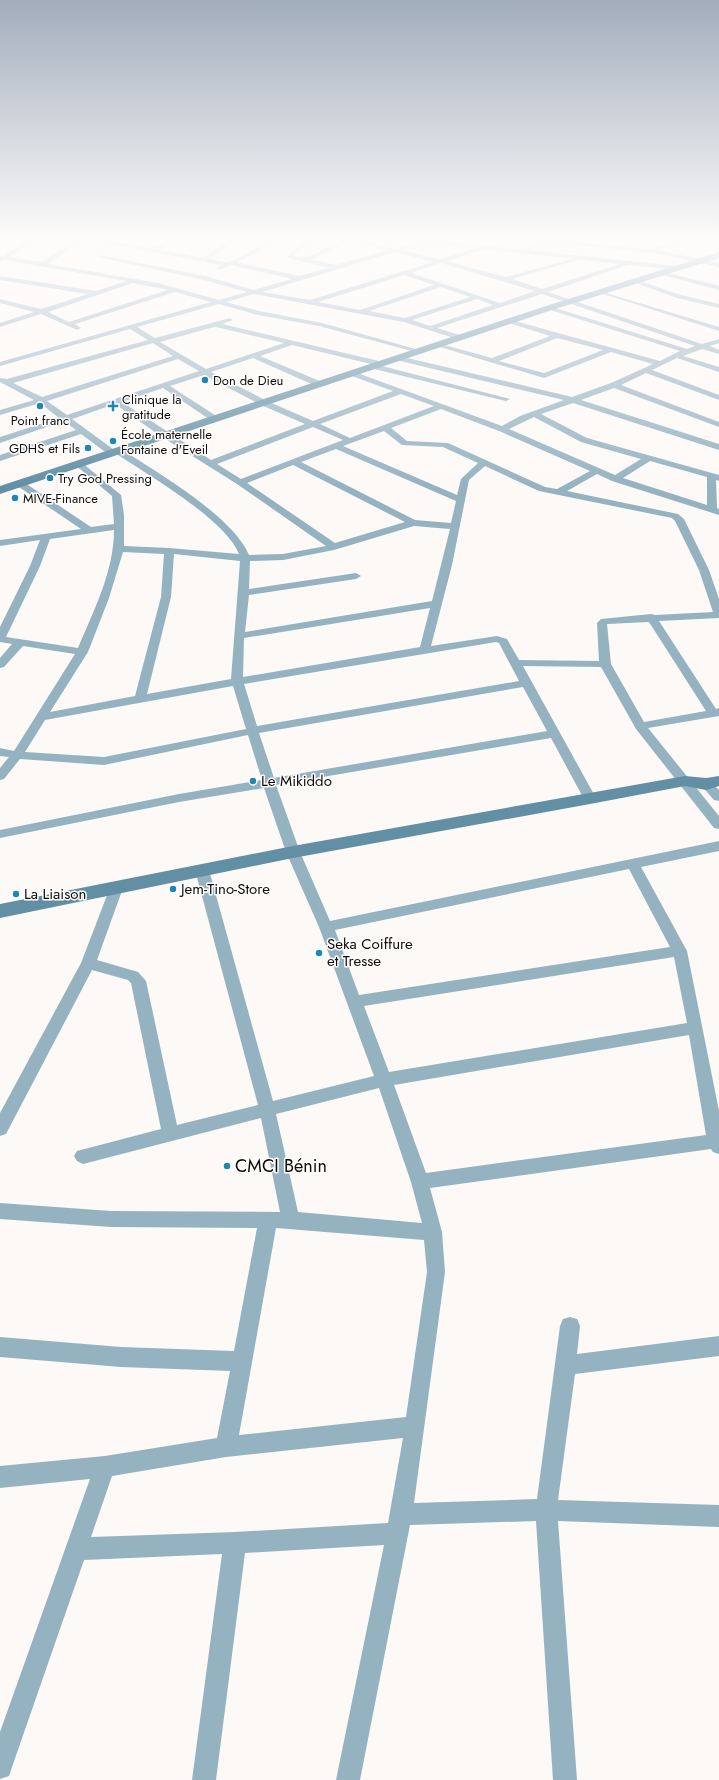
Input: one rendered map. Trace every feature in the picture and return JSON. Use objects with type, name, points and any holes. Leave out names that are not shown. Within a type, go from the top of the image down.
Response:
[{"type":"main road","points":[[0,490],[114,451],[511,322]]},
{"type":"main road","points":[[0,911],[293,852],[590,798],[685,781],[713,782]]},
{"type":"street","points":[[0,325],[10,322]]},
{"type":"street","points":[[65,322],[88,333]]},
{"type":"street","points":[[69,324],[75,322]]},
{"type":"street","points":[[0,364],[88,333],[144,322]]},
{"type":"street","points":[[3,381],[156,342],[224,322]]},
{"type":"street","points":[[309,322],[419,351]]},
{"type":"street","points":[[320,324],[326,322]]},
{"type":"street","points":[[411,322],[460,338]]},
{"type":"street","points":[[430,328],[448,322]]},
{"type":"street","points":[[511,322],[556,336],[659,363]]},
{"type":"street","points":[[594,322],[687,351]]},
{"type":"street","points":[[634,322],[719,352]]},
{"type":"street","points":[[697,322],[719,329]]},
{"type":"street","points":[[216,325],[292,343],[506,399]]},
{"type":"street","points":[[130,326],[205,372],[264,402],[351,441]]},
{"type":"street","points":[[492,361],[556,336]]},
{"type":"street","points":[[502,429],[522,418],[614,385],[687,351],[719,341]]},
{"type":"street","points":[[0,440],[292,343]]},
{"type":"street","points":[[437,345],[538,375],[546,376],[611,350]]},
{"type":"street","points":[[0,413],[179,356]]},
{"type":"street","points":[[254,356],[319,384]]},
{"type":"street","points":[[677,356],[719,370]]},
{"type":"street","points":[[399,358],[573,400],[719,447]]},
{"type":"street","points":[[645,370],[719,398]]},
{"type":"street","points":[[352,373],[502,429],[617,479],[716,511],[715,477],[584,440],[535,414]]},
{"type":"street","points":[[3,381],[41,400],[82,431],[207,511],[235,539],[245,558],[244,593],[239,636],[237,681],[269,783],[293,852],[326,927],[384,1080],[420,1182],[433,1232],[436,1272],[415,1426],[399,1524],[348,1780]]},
{"type":"street","points":[[614,385],[714,429]]},
{"type":"street","points":[[164,386],[215,418]]},
{"type":"street","points":[[210,463],[401,391]]},
{"type":"street","points":[[117,402],[164,435],[240,482],[334,547]]},
{"type":"street","points":[[240,482],[442,406]]},
{"type":"street","points":[[482,421],[522,418]]},
{"type":"street","points":[[385,428],[405,443],[444,445],[542,489],[666,514],[679,519],[704,570],[719,615],[651,617],[603,622],[605,664],[640,726],[719,825]]},
{"type":"street","points":[[694,439],[714,429]]},
{"type":"street","points":[[0,458],[82,431]]},
{"type":"street","points":[[336,446],[460,500]]},
{"type":"street","points":[[604,501],[617,479],[649,458]]},
{"type":"street","points":[[294,462],[413,523]]},
{"type":"street","points":[[425,649],[447,565],[454,526],[467,476],[484,463]]},
{"type":"street","points":[[0,776],[17,755],[82,652],[104,598],[118,549],[119,526],[116,495],[78,464]]},
{"type":"street","points":[[559,492],[596,471]]},
{"type":"street","points":[[19,483],[88,530]]},
{"type":"street","points":[[118,549],[169,551],[245,558],[301,554],[334,547],[413,523],[454,526]]},
{"type":"street","points":[[0,543],[119,526]]},
{"type":"street","points":[[46,536],[35,566],[0,639],[82,652]]},
{"type":"street","points":[[140,698],[163,610],[169,551]]},
{"type":"street","points":[[244,593],[356,576]]},
{"type":"street","points":[[239,636],[436,604]]},
{"type":"street","points":[[640,726],[716,713],[651,617]]},
{"type":"street","points":[[39,718],[237,681],[425,649],[497,639],[503,641],[590,798]]},
{"type":"street","points":[[0,665],[20,642]]},
{"type":"street","points":[[515,663],[605,664]]},
{"type":"street","points":[[0,752],[17,755],[104,761],[252,731],[526,683]]},
{"type":"street","points":[[0,834],[179,798],[554,734]]},
{"type":"street","points":[[713,782],[719,797]]},
{"type":"street","points":[[326,927],[633,865],[719,846]]},
{"type":"street","points":[[420,1182],[718,1143],[680,951],[633,865]]},
{"type":"street","points":[[202,870],[267,1109],[291,1220]]},
{"type":"street","points":[[0,1129],[88,963],[116,888]]},
{"type":"street","points":[[354,1002],[680,951]]},
{"type":"street","points":[[88,963],[134,976],[138,981],[170,1134]]},
{"type":"street","points":[[83,1156],[384,1080],[696,1028]]},
{"type":"street","points":[[0,1210],[58,1216],[111,1219],[291,1220],[433,1232]]},
{"type":"street","points":[[226,1447],[268,1220]]},
{"type":"street","points":[[565,1780],[546,1510],[570,1326]]},
{"type":"street","points":[[566,1365],[719,1346]]},
{"type":"street","points":[[0,1347],[121,1358],[241,1361]]},
{"type":"street","points":[[0,1477],[105,1467],[226,1447],[415,1426]]},
{"type":"street","points":[[0,1767],[105,1467]]},
{"type":"street","points":[[77,1549],[235,1543],[399,1524],[546,1510],[719,1516]]},
{"type":"street","points":[[204,1780],[235,1543]]},
{"type":"place","name":"Don de Dieu","points":[[205,380]]},
{"type":"place","name":"Point franc","points":[[40,406]]},
{"type":"place","name":"Clinique la gratitude","points":[[113,406]]},
{"type":"place","name":"École maternelle Fontaine d'Eveil","points":[[113,441]]},
{"type":"place","name":"GDHS et Fils","points":[[88,448]]},
{"type":"place","name":"Try God Pressing","points":[[50,478]]},
{"type":"place","name":"MIVE-Finance","points":[[15,498]]},
{"type":"place","name":"Le Mikiddo","points":[[253,781]]},
{"type":"place","name":"Jem-Tino-Store","points":[[173,889]]},
{"type":"place","name":"La Liaison","points":[[16,894]]},
{"type":"place","name":"Seka Coiffure et Tresse","points":[[319,953]]},
{"type":"place","name":"CMCI Bénin","points":[[227,1166]]}]
